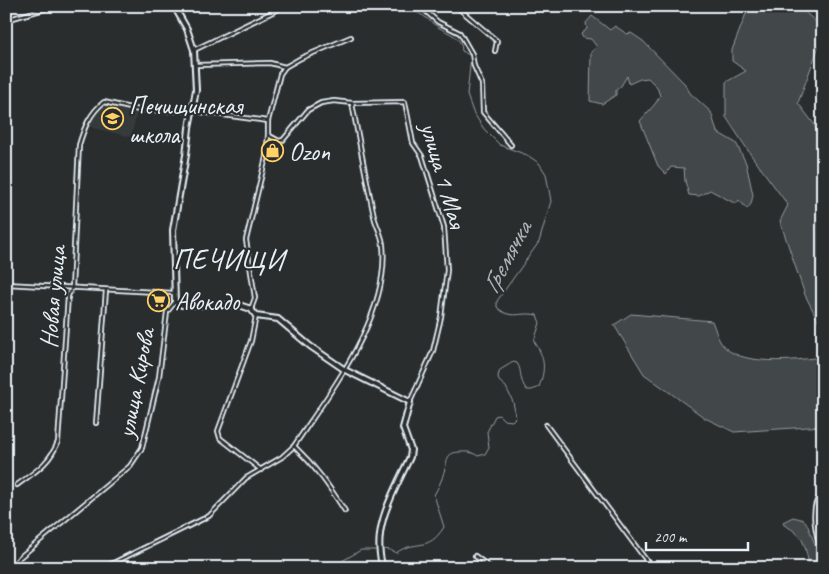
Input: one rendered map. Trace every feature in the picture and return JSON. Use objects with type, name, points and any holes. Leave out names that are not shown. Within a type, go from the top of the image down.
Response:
[{"type":"street","points":[[6,20],[55,6]]},
{"type":"street","name":"улица Кирова","points":[[11,568],[20,557],[130,466],[142,448],[159,377],[167,312],[175,302],[173,230],[196,90],[194,50],[187,29],[174,6]]},
{"type":"street","points":[[194,50],[285,6]]},
{"type":"street","points":[[420,6],[438,22],[460,33],[472,54],[474,66],[482,84],[483,112],[511,145]]},
{"type":"street","points":[[456,6],[497,41],[496,51]]},
{"type":"street","points":[[251,309],[255,298],[246,240],[266,158],[268,121],[280,74],[285,67],[301,58],[351,37]]},
{"type":"street","points":[[196,65],[270,63],[285,67]]},
{"type":"street","points":[[103,568],[209,516],[246,478],[282,457],[294,446],[345,370],[372,315],[380,283],[383,244],[374,215],[352,104],[334,101],[321,103],[308,110],[283,140],[279,141],[268,135]]},
{"type":"street","name":"Новая улица","points":[[17,485],[47,462],[58,442],[68,296],[72,288],[79,145],[84,128],[95,108],[104,102],[139,110],[193,111]]},
{"type":"street","name":"улица 1 Мая","points":[[352,104],[405,102],[413,143],[422,156],[444,227],[447,270],[441,317],[433,351],[410,402]]},
{"type":"street","points":[[193,111],[268,121]]},
{"type":"street","points":[[6,284],[174,293]]},
{"type":"street","points":[[96,423],[106,290]]},
{"type":"street","points":[[175,302],[182,305],[239,305],[251,309],[256,316],[251,342],[218,431],[220,438],[261,470]]},
{"type":"street","points":[[256,316],[278,319],[310,346],[345,370],[410,402],[403,428],[410,450],[410,457],[381,523],[379,538],[380,558],[383,568]]},
{"type":"street","points":[[546,425],[652,568]]},
{"type":"street","points":[[294,446],[312,463],[346,511]]},
{"type":"street","points":[[823,494],[818,497],[815,503],[814,518],[819,545],[823,554]]},
{"type":"street","points":[[475,556],[491,568]]},
{"type":"shaded area","points":[[749,6],[770,6],[773,8],[775,6],[798,6],[823,28],[823,35],[798,103],[814,124],[823,150],[823,330],[805,295],[780,221],[788,205],[726,117],[726,82],[746,71],[732,61],[732,50]]},
{"type":"shaded area","points":[[592,16],[610,30],[615,26],[643,41],[685,84],[690,93],[711,112],[717,132],[736,143],[746,163],[753,195],[751,204],[747,209],[739,200],[736,204],[710,190],[699,196],[689,195],[684,168],[671,167],[666,174],[658,166],[640,121],[660,96],[657,87],[648,78],[629,84],[627,76],[616,90],[616,95],[602,104],[590,101],[591,52],[597,47],[591,39],[583,38],[581,34],[587,29],[586,23]]},
{"type":"shaded area","name":"Печищинская школа","points":[[104,105],[137,112],[131,137],[93,128],[88,125],[96,111]]},
{"type":"shaded area","points":[[631,314],[712,321],[721,343],[729,351],[740,356],[769,360],[798,360],[823,357],[823,426],[734,432],[705,418],[644,374],[614,325]]},
{"type":"shaded area","points":[[793,517],[804,520],[807,523],[823,568],[810,568],[805,547],[800,537],[784,525],[783,522]]},
{"type":"waterway","name":"Гремячка","points":[[383,549],[396,553],[409,547],[427,543],[438,535],[444,527],[434,495],[441,481],[449,456],[459,452],[467,452],[478,456],[485,454],[489,447],[487,432],[495,416],[499,415],[504,420],[512,421],[516,417],[513,402],[506,387],[499,381],[500,370],[513,362],[517,363],[522,382],[527,390],[539,387],[543,374],[543,363],[534,341],[540,323],[537,315],[507,314],[497,307],[497,301],[539,242],[551,201],[546,174],[539,163],[527,155],[500,145],[484,129],[473,112],[467,95],[471,56],[462,51],[460,42],[454,36],[421,14],[402,12],[398,6]]},
{"type":"waterway","name":"Гремячка","points":[[328,568],[331,563],[337,564],[361,550],[375,550]]},
{"type":"place","name":"Печищинская школа","points":[[113,119]]},
{"type":"place","name":"Ozon","points":[[273,151]]},
{"type":"place","name":"Авокадо","points":[[159,301]]},
{"type":"district","name":"ПЕЧИЩИ","points":[[229,259]]}]
